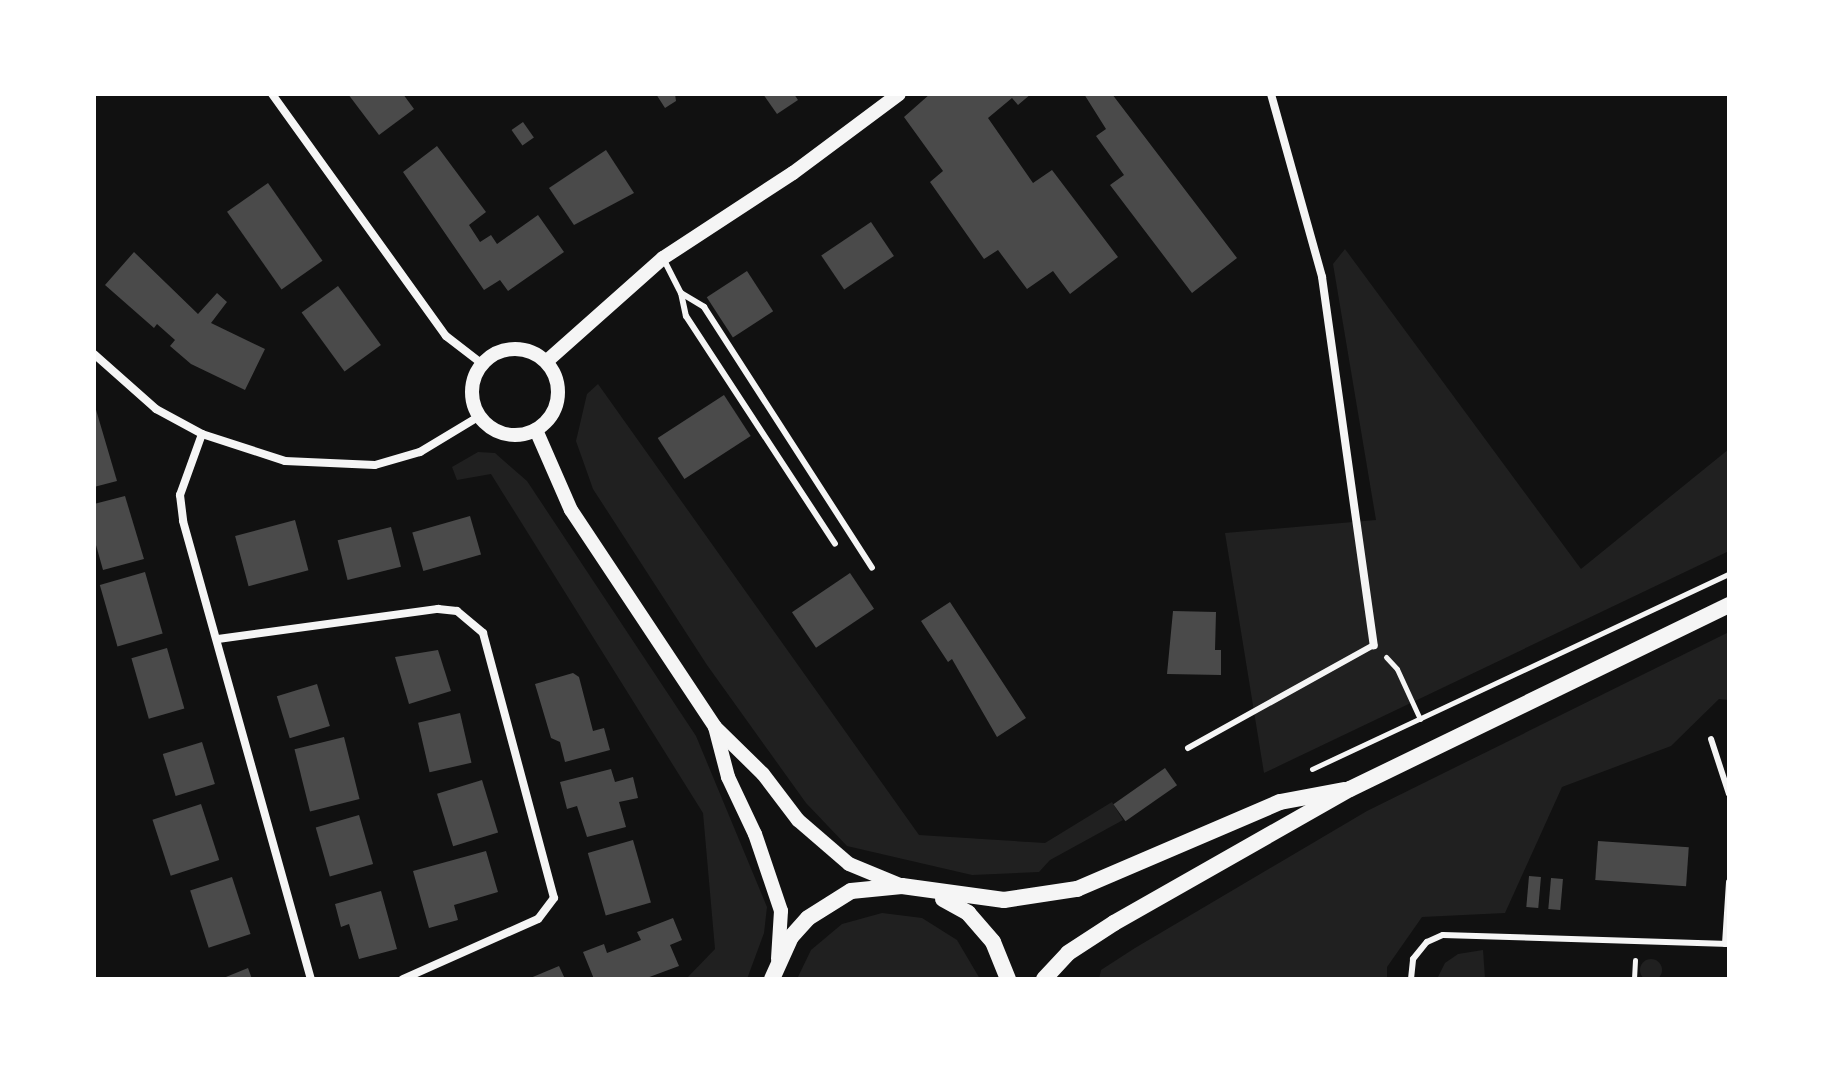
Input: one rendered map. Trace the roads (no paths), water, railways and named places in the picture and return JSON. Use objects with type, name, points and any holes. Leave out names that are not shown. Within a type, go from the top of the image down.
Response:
[{"type":"main road","points":[[1044,979],[1068,953],[1114,923],[1350,789],[1729,605]]},
{"type":"main road","points":[[772,979],[778,959],[791,937],[828,902],[877,886],[902,886],[935,894],[1004,900],[1077,889],[1280,802],[1350,789]]},
{"type":"main road","points":[[935,894],[968,913],[985,932],[1008,979]]},
{"type":"street","points":[[272,94],[446,336],[481,363]]},
{"type":"street","points":[[547,361],[663,258],[793,173],[899,94]]},
{"type":"street","points":[[1271,94],[1322,277],[1374,645]]},
{"type":"street","points":[[519,351],[547,361],[561,388],[550,417],[536,430],[504,432],[478,417],[470,390],[481,363],[519,351]]},
{"type":"street","points":[[94,354],[156,409],[202,434],[285,461],[375,465],[420,452],[478,417]]},
{"type":"street","points":[[536,430],[571,510],[715,727],[763,774],[798,820],[849,864],[902,886]]},
{"type":"street","points":[[202,434],[180,495],[311,979]]},
{"type":"street","points":[[218,639],[438,609],[457,611],[483,633],[554,898],[538,919],[403,979]]},
{"type":"street","points":[[715,727],[728,777],[755,834],[781,911],[778,959]]},
{"type":"lane","points":[[663,258],[681,293],[686,316],[835,544]]},
{"type":"lane","points":[[681,293],[704,307],[872,568]]},
{"type":"lane","points":[[1188,748],[1374,645]]},
{"type":"lane","points":[[1711,739],[1729,794]]},
{"type":"lane","points":[[1411,979],[1413,959],[1427,942],[1443,935],[1727,944],[1729,882]]}]
